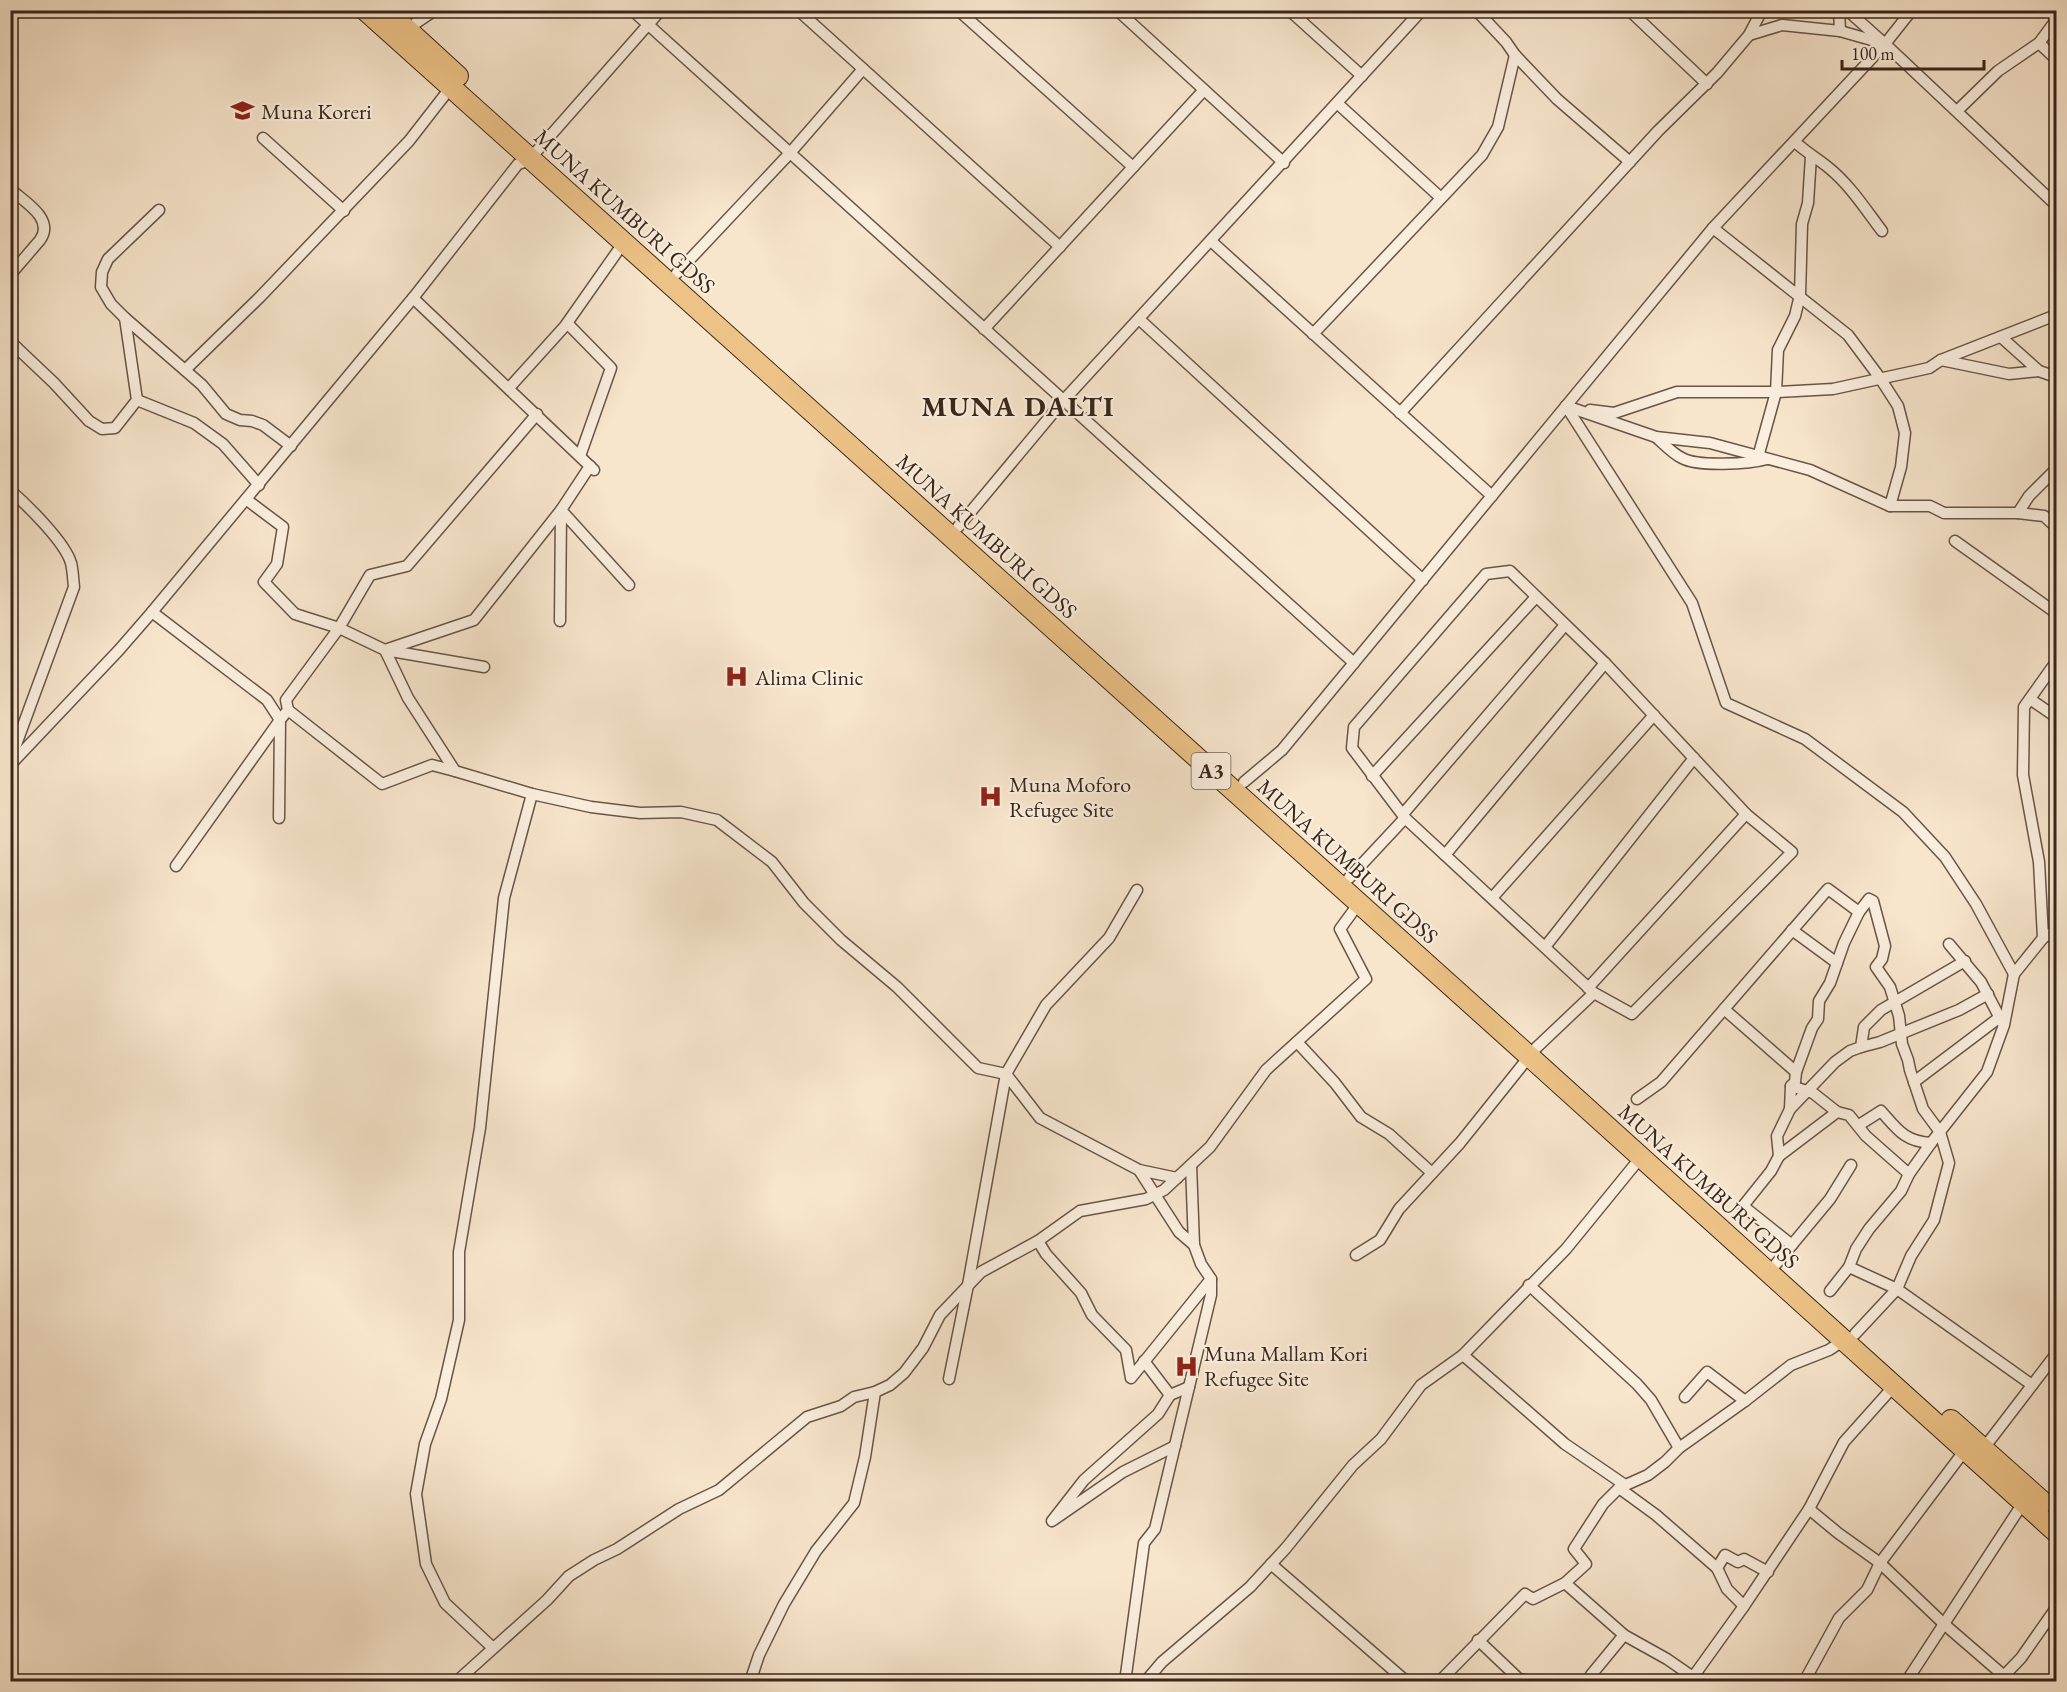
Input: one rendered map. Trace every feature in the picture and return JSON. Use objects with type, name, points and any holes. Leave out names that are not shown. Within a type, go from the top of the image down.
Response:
[{"type":"highway","name":"MUNA KUMBURI GDSS","points":[[365,10],[451,87],[677,273],[1244,782],[1349,878],[1641,1157],[1975,1449],[2024,1503],[2056,1532]]},
{"type":"highway","name":"MUNA KUMBURI GDSS","points":[[386,10],[624,242],[1359,903],[1776,1264],[1894,1386],[2056,1514]]},
{"type":"street","points":[[407,29],[435,10]]},
{"type":"street","points":[[632,10],[1354,663]]},
{"type":"street","points":[[10,763],[119,650],[152,612],[413,298],[518,164],[534,154],[661,10]]},
{"type":"street","points":[[798,10],[1060,247]]},
{"type":"street","points":[[958,10],[1133,167]]},
{"type":"street","points":[[1117,10],[1284,163]]},
{"type":"street","points":[[1289,10],[1362,76]]},
{"type":"street","points":[[958,527],[1063,401],[1284,163],[1422,10]]},
{"type":"street","points":[[1476,10],[1506,42],[1515,56],[1557,99],[1630,162]]},
{"type":"street","points":[[1629,10],[1707,84]]},
{"type":"street","points":[[1400,413],[1658,131],[1707,84],[1749,35],[1762,10]]},
{"type":"street","points":[[1839,10],[1840,31]]},
{"type":"street","points":[[1847,10],[2056,205]]},
{"type":"street","points":[[1244,782],[1282,750],[1713,228],[1885,44],[1912,10]]},
{"type":"street","points":[[1957,111],[1998,71],[2039,43],[2056,20]]},
{"type":"street","points":[[1749,35],[1782,26],[1840,31],[1885,44]]},
{"type":"street","points":[[2039,43],[2056,59]]},
{"type":"street","points":[[1313,334],[1482,155],[1497,127],[1515,56]]},
{"type":"street","points":[[677,273],[790,153],[863,69]]},
{"type":"street","points":[[185,370],[344,211],[409,141],[451,87]]},
{"type":"street","points":[[984,329],[1204,90]]},
{"type":"street","points":[[1337,103],[1441,198]]},
{"type":"street","points":[[263,138],[344,211]]},
{"type":"street","points":[[1795,142],[1830,169],[1854,194],[1882,231]]},
{"type":"street","points":[[1762,458],[1776,392],[1778,351],[1795,316],[1800,295],[1802,224],[1808,203],[1811,156]]},
{"type":"street","points":[[10,189],[36,211],[45,226],[40,240],[10,275]]},
{"type":"street","points":[[159,210],[108,260],[102,272],[101,287],[111,304],[185,370],[216,400],[226,414],[263,425],[291,446]]},
{"type":"street","points":[[1713,228],[1848,335],[1898,406],[1905,433],[1901,467],[1890,506]]},
{"type":"street","points":[[1211,241],[1492,496]]},
{"type":"street","points":[[509,388],[567,324],[624,242]]},
{"type":"street","points":[[385,650],[474,620],[592,468],[413,298]]},
{"type":"street","points":[[1566,406],[1614,413],[1677,392],[1776,392],[1833,388],[1929,368],[1941,360],[2056,315]]},
{"type":"street","points":[[13,344],[89,421],[102,429],[115,428],[138,400],[125,318]]},
{"type":"street","points":[[1139,319],[1423,580]]},
{"type":"street","points":[[567,324],[611,368],[580,456]]},
{"type":"street","points":[[2001,338],[2039,371],[2056,377]]},
{"type":"street","points":[[10,359],[13,344]]},
{"type":"street","points":[[1941,360],[2009,374],[2039,371]]},
{"type":"street","points":[[138,400],[194,423],[223,444],[259,485]]},
{"type":"street","points":[[1566,406],[1656,437],[1710,443],[1810,470],[1890,506],[1930,506],[1944,513],[2018,513],[2044,516],[2056,527]]},
{"type":"street","points":[[1566,406],[1692,603],[1726,703],[1806,739],[1903,812],[1945,857],[1976,904],[2014,974]]},
{"type":"street","points":[[537,414],[406,566],[370,575],[339,628],[286,700],[288,710],[382,784],[432,765],[532,794],[591,807],[640,813],[681,812],[717,820],[772,862],[804,903],[841,940],[897,987],[978,1068],[1006,1074],[1040,1118],[1139,1170],[1177,1178]]},
{"type":"street","points":[[1656,437],[1682,459],[1701,463],[1751,463],[1762,458]]},
{"type":"street","points":[[2018,513],[2029,496],[2056,469]]},
{"type":"street","points":[[10,490],[26,504],[63,548],[70,562],[74,587],[10,763]]},
{"type":"street","points":[[247,500],[283,527],[277,564],[264,582],[295,614],[339,628],[385,650],[484,667]]},
{"type":"street","points":[[561,510],[629,585]]},
{"type":"street","points":[[560,621],[561,510]]},
{"type":"street","points":[[1955,541],[2056,613]]},
{"type":"street","points":[[1510,571],[1565,625],[1605,663],[1746,814],[1792,852],[1632,1014],[1591,991],[1445,855],[1404,816],[1352,748],[1354,727],[1486,574],[1510,571]]},
{"type":"street","points":[[1372,776],[1536,597]]},
{"type":"street","points":[[152,612],[267,700],[280,720],[279,818]]},
{"type":"street","points":[[1349,878],[1565,625]]},
{"type":"street","points":[[385,650],[408,698],[455,771]]},
{"type":"street","points":[[2043,938],[2039,862],[2023,775],[2024,708],[2056,662]]},
{"type":"street","points":[[1445,855],[1605,663]]},
{"type":"street","points":[[2030,699],[2056,717]]},
{"type":"street","points":[[176,866],[288,710]]},
{"type":"street","points":[[1492,898],[1654,715]]},
{"type":"street","points":[[1545,947],[1694,758]]},
{"type":"street","points":[[493,1648],[445,1603],[426,1564],[416,1494],[425,1444],[441,1399],[459,1320],[459,1252],[480,1128],[504,898],[532,794]]},
{"type":"street","points":[[1356,1255],[1380,1240],[1399,1209],[1460,1143],[1533,1052],[1591,991],[1746,814]]},
{"type":"street","points":[[1637,1099],[1661,1082],[1828,889],[1859,912]]},
{"type":"street","points":[[949,1379],[969,1284],[1006,1074],[1046,1005],[1109,938],[1137,890]]},
{"type":"street","points":[[1439,1682],[1525,1594],[1533,1599],[1565,1583],[1586,1564],[1574,1549],[1603,1504],[1622,1487],[1648,1474],[1665,1462],[1679,1448],[1791,1365],[1829,1350],[1849,1337],[1897,1289],[1911,1256],[1934,1220],[1949,1163],[1940,1132],[1923,1109],[1902,1044],[1890,987],[1876,966],[1882,959],[1885,946],[1873,901],[1869,899],[1859,912],[1830,983],[1819,1001],[1818,1019],[1812,1028],[1796,1072],[1795,1082],[1791,1086],[1790,1109]]},
{"type":"street","points":[[456,1682],[547,1600],[568,1576],[617,1549],[679,1509],[719,1490],[807,1417],[841,1406],[854,1397],[875,1392],[890,1385],[904,1374],[923,1348],[940,1315],[981,1272],[1038,1240],[1080,1211],[1146,1199],[1164,1190],[1210,1147],[1266,1070],[1366,979],[1340,929],[1359,903]]},
{"type":"street","points":[[1792,930],[1837,963]]},
{"type":"street","points":[[1830,1291],[1849,1267],[1861,1242],[1901,1191],[1909,1174],[1931,1143],[1987,1072],[2014,974],[2043,938],[2056,930]]},
{"type":"street","points":[[2043,938],[2056,941]]},
{"type":"street","points":[[1948,944],[1965,961],[1988,994],[2002,1021]]},
{"type":"street","points":[[1861,1047],[1864,1027],[1881,1010],[1894,1000],[1965,961]]},
{"type":"street","points":[[1779,1156],[1777,1136],[1790,1109],[1835,1062],[1861,1047],[1880,1042],[1959,1010],[1988,994]]},
{"type":"street","points":[[1724,1009],[1796,1072]]},
{"type":"street","points":[[1914,1082],[2002,1021]]},
{"type":"street","points":[[1297,1042],[1335,1083],[1361,1117],[1389,1134],[1432,1173]]},
{"type":"street","points":[[1791,1086],[1808,1092],[1837,1112],[1849,1115],[1866,1136],[1909,1174]]},
{"type":"street","points":[[1858,1125],[1881,1111],[1902,1135],[1931,1143]]},
{"type":"street","points":[[1792,1245],[1743,1206],[1771,1171],[1779,1156],[1837,1112]]},
{"type":"street","points":[[1150,1679],[1161,1662],[1250,1587],[1353,1465],[1381,1440],[1421,1384],[1463,1355],[1566,1249],[1641,1157]]},
{"type":"street","points":[[1125,1682],[1144,1543],[1155,1529],[1211,1295],[1211,1278],[1201,1264],[1194,1245],[1191,1165]]},
{"type":"street","points":[[1776,1264],[1830,1199],[1851,1165]]},
{"type":"street","points":[[1139,1170],[1179,1232],[1194,1245]]},
{"type":"street","points":[[1038,1240],[1046,1254],[1082,1293],[1092,1315],[1126,1350],[1131,1378],[1211,1278]]},
{"type":"street","points":[[1849,1267],[1897,1289],[2032,1385]]},
{"type":"street","points":[[1529,1285],[1637,1384],[1651,1400],[1679,1448]]},
{"type":"street","points":[[1804,1682],[1839,1618],[1867,1590],[1880,1563],[2056,1354]]},
{"type":"street","points":[[1463,1355],[1565,1444],[1622,1487],[1717,1568],[1726,1589],[1744,1606]]},
{"type":"street","points":[[1144,1361],[1170,1395]]},
{"type":"street","points":[[1685,1397],[1707,1372],[1745,1401]]},
{"type":"street","points":[[1565,1583],[1624,1635],[1667,1659],[1694,1679],[1809,1509],[1844,1442],[1894,1386]]},
{"type":"street","points":[[1175,1446],[1123,1472],[1052,1521],[1084,1480],[1158,1414],[1170,1395],[1189,1387]]},
{"type":"street","points":[[750,1682],[759,1655],[784,1604],[816,1551],[854,1503],[865,1457],[875,1392]]},
{"type":"street","points":[[1906,1682],[2024,1503]]},
{"type":"street","points":[[1809,1509],[1880,1563],[2000,1678],[2021,1658],[2056,1608]]},
{"type":"street","points":[[1717,1568],[1725,1555],[1738,1562],[1744,1559],[1768,1572]]},
{"type":"street","points":[[1271,1564],[1407,1682]]},
{"type":"street","points":[[1592,1682],[1591,1675],[1624,1635]]},
{"type":"street","points":[[1478,1640],[1519,1678],[1536,1682]]},
{"type":"place","name":"Muna Koreri","points":[[243,111]]},
{"type":"place","name":"Alima Clinic","points":[[737,677]]},
{"type":"place","name":"Muna Moforo Refugee Site","points":[[991,797]]},
{"type":"place","name":"Muna Mallam Kori Refugee Site","points":[[1186,1366]]},
{"type":"district","name":"MUNA DALTI","points":[[1018,406]]}]
